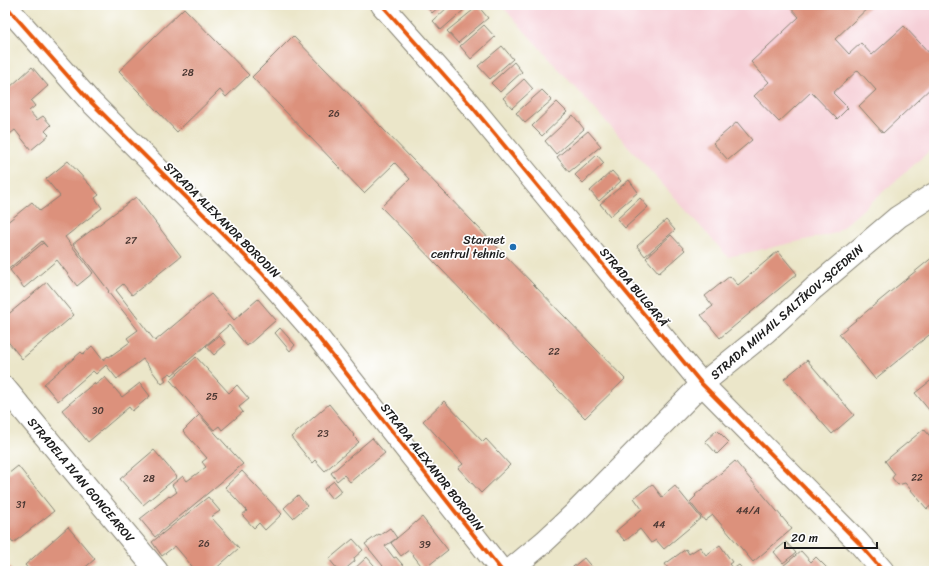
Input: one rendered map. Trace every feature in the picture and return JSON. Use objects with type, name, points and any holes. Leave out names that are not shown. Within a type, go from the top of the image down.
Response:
[{"type":"street","name":"STRADA ALEXANDR BORODIN","points":[[5,5],[89,100],[262,273],[313,331],[502,571]]},
{"type":"street","name":"STRADA BULGARĂ","points":[[382,5],[469,103],[702,384],[858,542],[883,571]]},
{"type":"street","name":"STRADA MIHAIL SALTÎKOV-ȘCEDRIN","points":[[509,571],[576,512],[702,384],[766,332],[814,288],[898,217],[934,194]]},
{"type":"street","name":"STRADELA IVAN GONCEAROV","points":[[5,388],[157,571]]},
{"type":"shaded area","points":[[501,5],[934,5],[934,147],[836,233],[728,257]]},
{"type":"building","points":[[425,5],[441,5],[432,13]]},
{"type":"building","points":[[450,5],[461,5],[465,9],[441,30],[433,21]]},
{"type":"building","points":[[788,5],[871,5],[835,39],[849,54],[861,43],[872,55],[904,26],[934,58],[934,85],[883,133],[859,106],[876,90],[858,70],[833,93],[848,108],[837,119],[811,92],[779,122],[754,96],[769,82],[751,62],[799,17]]},
{"type":"building","points":[[478,6],[488,18],[458,43],[447,31]]},
{"type":"building","points":[[184,8],[249,75],[226,97],[220,90],[177,132],[119,71]]},
{"type":"building","points":[[484,25],[495,37],[471,59],[460,46]]},
{"type":"building","points":[[293,36],[625,379],[585,418],[381,207],[410,179],[395,163],[364,193],[252,77]]},
{"type":"building","points":[[502,46],[513,59],[490,79],[478,66]]},
{"type":"building","points":[[514,62],[522,72],[500,92],[491,83]]},
{"type":"building","points":[[32,67],[48,86],[31,101],[35,106],[29,111],[37,120],[43,116],[51,125],[45,131],[49,135],[31,150],[15,130],[5,138],[5,83],[9,88]]},
{"type":"building","points":[[524,79],[533,89],[512,108],[503,98]]},
{"type":"building","points":[[542,90],[552,100],[525,123],[516,113]]},
{"type":"building","points":[[557,102],[567,112],[542,136],[532,126]]},
{"type":"building","points":[[573,115],[584,129],[556,154],[545,141]]},
{"type":"building","points":[[737,122],[752,140],[728,160],[713,143]]},
{"type":"building","points":[[588,131],[601,146],[569,172],[557,157]]},
{"type":"building","points":[[597,155],[604,163],[583,183],[575,175]]},
{"type":"building","points":[[68,161],[99,195],[95,198],[102,208],[65,237],[93,273],[77,286],[57,260],[24,288],[10,270],[43,243],[47,247],[42,241],[5,272],[5,224],[32,202],[40,211],[60,196],[46,179]]},
{"type":"building","points":[[612,171],[621,181],[599,201],[590,191]]},
{"type":"building","points":[[629,180],[638,192],[610,216],[600,204]]},
{"type":"building","points":[[136,197],[181,256],[132,295],[123,284],[116,290],[155,341],[211,294],[234,320],[258,299],[276,320],[247,346],[229,325],[172,375],[170,373],[164,377],[166,381],[162,384],[143,359],[117,379],[106,365],[96,374],[93,371],[58,401],[44,384],[81,352],[83,354],[92,346],[103,360],[130,342],[127,338],[138,330],[73,244]]},
{"type":"building","points":[[640,198],[648,207],[625,228],[617,219]]},
{"type":"building","points":[[666,220],[675,230],[645,256],[637,246]]},
{"type":"building","points":[[671,235],[685,250],[659,273],[646,258]]},
{"type":"building","points":[[778,251],[797,274],[720,338],[701,315],[713,306],[705,296],[730,276],[738,285]]},
{"type":"building","points":[[934,256],[934,331],[875,379],[839,334]]},
{"type":"building","points":[[47,282],[74,315],[22,359],[5,338],[5,317]]},
{"type":"building","points":[[280,328],[295,345],[290,351],[275,333]]},
{"type":"building","points":[[219,336],[226,344],[214,355],[206,346]]},
{"type":"building","points":[[196,357],[229,393],[237,385],[249,399],[239,407],[243,412],[222,430],[219,426],[214,430],[170,380]]},
{"type":"building","points":[[807,360],[854,415],[832,434],[784,379]]},
{"type":"building","points":[[105,377],[122,397],[140,383],[150,396],[132,411],[129,407],[88,442],[62,410],[94,383],[95,385]]},
{"type":"building","points":[[934,378],[934,416],[915,393]]},
{"type":"building","points":[[444,401],[483,442],[486,439],[510,465],[481,493],[458,468],[463,464],[423,421]]},
{"type":"building","points":[[329,404],[359,442],[325,471],[315,460],[312,463],[291,437]]},
{"type":"building","points":[[199,415],[243,464],[155,537],[140,519],[169,496],[170,497],[177,492],[172,485],[183,476],[187,481],[206,467],[202,462],[207,458],[183,431]]},
{"type":"building","points":[[924,429],[934,441],[934,503],[927,509],[905,483],[898,485],[892,478],[895,474],[885,461]]},
{"type":"building","points":[[717,430],[729,442],[717,454],[705,441]]},
{"type":"building","points":[[372,438],[385,453],[350,482],[344,475],[337,481],[331,473]]},
{"type":"building","points":[[154,450],[177,477],[143,505],[120,479]]},
{"type":"building","points":[[735,461],[792,529],[753,562],[713,515],[705,521],[690,502],[696,496],[695,495]]},
{"type":"building","points":[[18,466],[54,511],[13,543],[5,533],[5,527],[7,525],[5,523],[5,470],[8,474]]},
{"type":"building","points":[[242,471],[282,514],[265,530],[259,523],[254,528],[242,515],[247,511],[225,487]]},
{"type":"building","points":[[334,481],[342,491],[332,499],[324,489]]},
{"type":"building","points":[[652,484],[662,497],[675,486],[701,518],[664,549],[656,540],[651,543],[640,529],[625,541],[616,531],[642,509],[634,498]]},
{"type":"building","points":[[298,495],[307,506],[293,518],[284,508]]},
{"type":"building","points":[[208,497],[220,511],[211,517],[239,548],[213,571],[196,571],[175,546],[162,556],[152,542]]},
{"type":"building","points":[[422,517],[448,550],[424,569],[409,550],[401,556],[391,543]]},
{"type":"building","points":[[68,527],[95,559],[81,571],[30,571],[25,565]]},
{"type":"building","points":[[390,528],[397,538],[385,546],[394,558],[396,557],[408,571],[382,571],[380,569],[383,566],[365,544]]},
{"type":"building","points":[[353,539],[363,550],[354,558],[355,561],[343,571],[339,571],[329,559]]},
{"type":"building","points":[[786,542],[796,553],[783,563],[774,552]]},
{"type":"building","points":[[720,545],[732,562],[729,564],[733,569],[739,565],[744,571],[670,571],[665,564],[686,549],[689,554],[700,547],[706,555]]},
{"type":"building","points":[[801,551],[811,562],[816,557],[830,571],[777,571]]},
{"type":"building","points":[[367,557],[379,571],[352,571]]},
{"type":"building","points":[[584,558],[595,571],[568,571]]},
{"type":"building","points":[[5,563],[12,571],[5,571]]},
{"type":"cycle path","points":[[5,5],[89,100],[262,273],[313,331],[502,571]]},
{"type":"cycle path","points":[[382,5],[469,103],[702,384],[858,542],[883,571]]},
{"type":"place","name":"Starnet centrul tehnic","points":[[513,247]]}]
